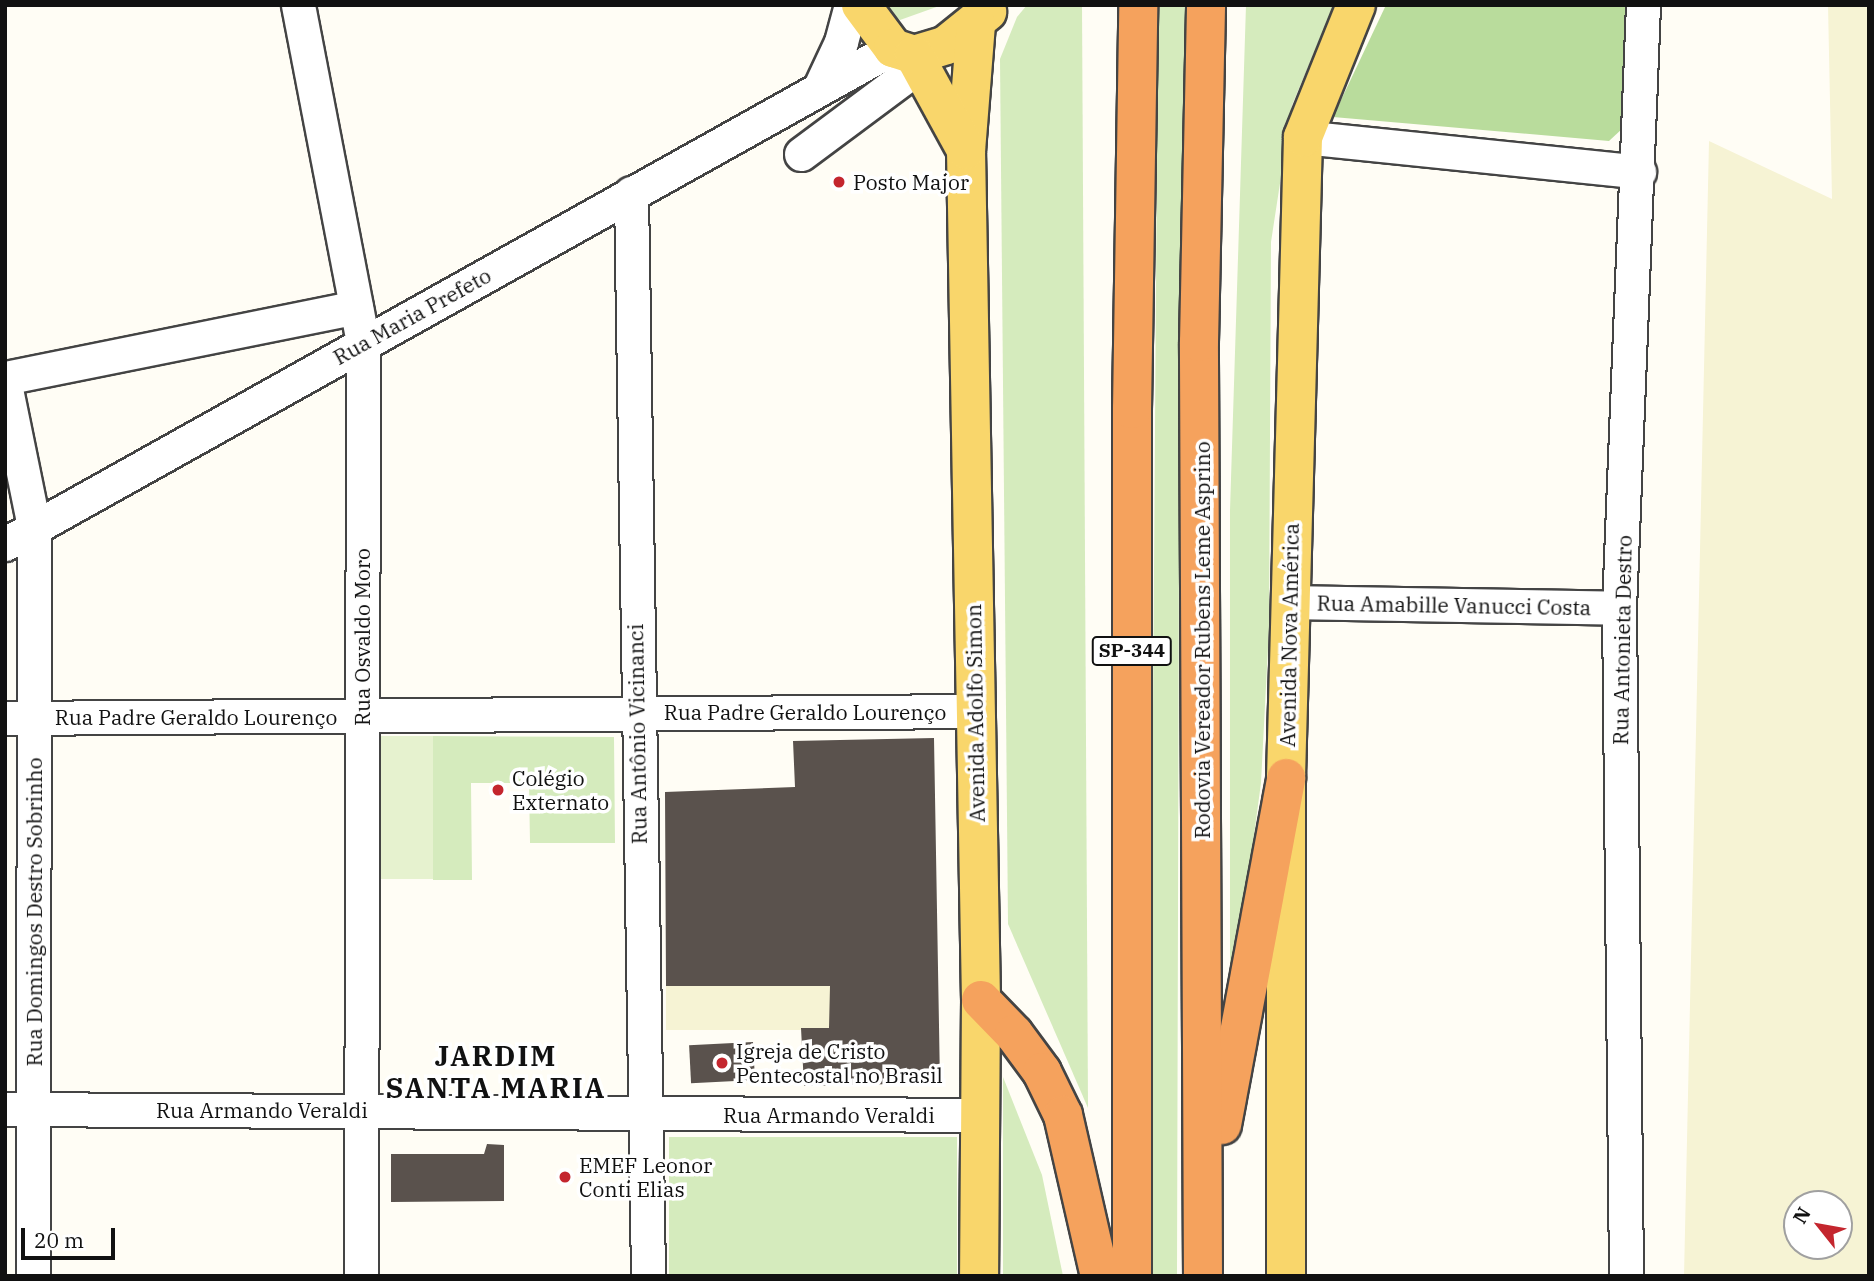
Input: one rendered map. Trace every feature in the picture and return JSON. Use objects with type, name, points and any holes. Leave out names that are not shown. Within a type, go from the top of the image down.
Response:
[{"type":"highway","name":"Rodovia Vereador Rubens Leme Asprino","points":[[1203,1276],[1206,1213],[1199,356],[1206,5]]},
{"type":"highway","name":"SP-344","points":[[1132,1276],[1132,409],[1138,15]]},
{"type":"highway","points":[[1206,1213],[1286,778]]},
{"type":"highway","points":[[981,1000],[1014,1034],[1042,1072],[1063,1115],[1100,1276]]},
{"type":"main road","name":"Avenida Adolfo Simon","points":[[860,5],[909,56],[966,150]]},
{"type":"main road","name":"Avenida Nova América","points":[[1286,1276],[1286,778],[1303,137],[1356,5]]},
{"type":"main road","name":"Avenida Adolfo Simon","points":[[979,1276],[981,1000],[966,150],[985,15]]},
{"type":"main road","points":[[909,56],[946,45],[985,15]]},
{"type":"street","name":"Rua Osvaldo Moro","points":[[298,5],[363,343],[361,1276]]},
{"type":"street","points":[[818,89],[841,43],[851,5]]},
{"type":"street","name":"Rua Antonieta Destro","points":[[1626,1276],[1619,608],[1639,172],[1643,5]]},
{"type":"street","points":[[800,155],[909,56]]},
{"type":"street","name":"Rua Maria Prefeto","points":[[5,544],[818,89],[909,56]]},
{"type":"street","points":[[1303,137],[1639,172]]},
{"type":"street","name":"Rua Antônio Vicinanci","points":[[631,193],[636,713],[648,1276]]},
{"type":"street","points":[[5,378],[356,307]]},
{"type":"street","name":"Rua Domingos Destro Sobrinho","points":[[5,384],[34,527],[20,718],[20,1109],[33,1276]]},
{"type":"street","name":"Rua Amabille Vanucci Costa","points":[[1289,603],[1619,608]]},
{"type":"street","name":"Rua Padre Geraldo Lourenço","points":[[20,718],[974,711]]},
{"type":"street","name":"Rua Armando Veraldi","points":[[20,1109],[981,1115]]},
{"type":"shaded area","points":[[1828,5],[1869,5],[1869,1276],[1684,1276],[1709,141],[1832,199]]},
{"type":"shaded area","points":[[666,986],[830,986],[830,1030],[666,1030]]},
{"type":"green space","points":[[875,5],[942,5],[900,20]]},
{"type":"green space","points":[[1027,5],[1082,5],[1088,1108],[1008,924],[1000,59],[1017,17]]},
{"type":"green space","points":[[1158,5],[1187,5],[1179,547],[1177,1276],[1149,1276]]},
{"type":"green space","points":[[1246,5],[1334,5],[1292,105],[1271,242],[1269,628],[1261,783],[1235,976],[1230,979],[1230,510]]},
{"type":"green space","points":[[1386,5],[1629,5],[1623,128],[1609,141],[1333,117]]},
{"type":"green space","points":[[381,736],[433,736],[433,879],[381,879]]},
{"type":"green space","points":[[433,736],[614,737],[615,843],[530,843],[529,783],[471,783],[472,880],[433,880]]},
{"type":"green space","points":[[1003,1077],[1042,1175],[1063,1276],[1003,1276]]},
{"type":"green space","points":[[669,1137],[957,1137],[957,1276],[669,1276]]},
{"type":"building","points":[[934,738],[940,1083],[804,1086],[801,1028],[829,1028],[830,986],[666,986],[665,792],[795,787],[793,741]]},
{"type":"building","name":"Igreja de Cristo Pentecostal no Brasil","points":[[753,1042],[755,1080],[691,1083],[689,1045]]},
{"type":"building","points":[[487,1144],[504,1145],[504,1201],[391,1202],[391,1154],[484,1154]]},
{"type":"place","name":"Posto Major","points":[[839,182]]},
{"type":"place","name":"Colégio Externato","points":[[498,790]]},
{"type":"place","name":"Igreja de Cristo Pentecostal no Brasil","points":[[722,1063]]},
{"type":"place","name":"EMEF Leonor Conti Elias","points":[[565,1177]]},
{"type":"district","name":"JARDIM SANTA MARIA","points":[[496,1072]]}]
